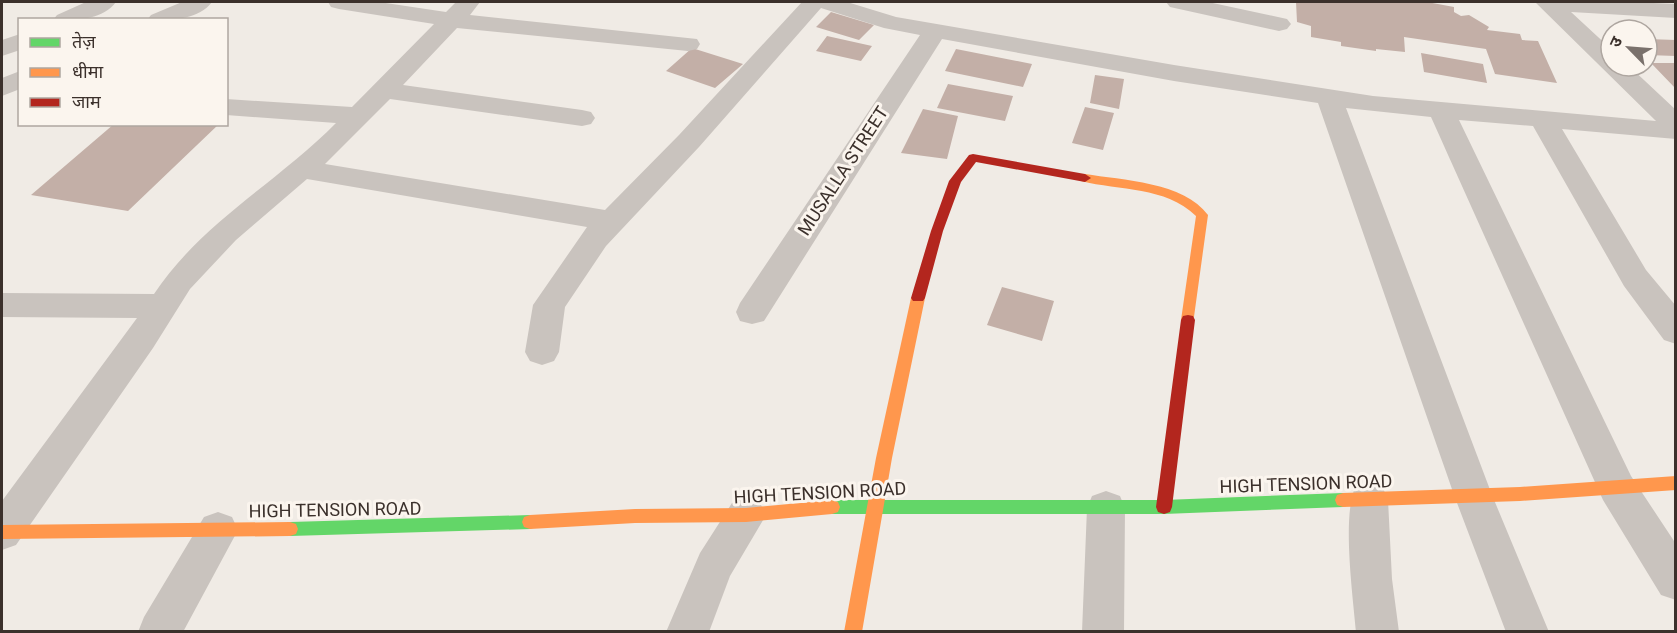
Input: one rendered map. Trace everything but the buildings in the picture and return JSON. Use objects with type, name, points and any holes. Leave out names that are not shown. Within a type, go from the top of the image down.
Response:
[{"type":"street","points":[[69,18],[104,2]]},
{"type":"street","points":[[164,18],[200,2]]},
{"type":"street","points":[[339,2],[460,11],[688,44]]},
{"type":"street","points":[[542,352],[549,305],[595,238],[689,141],[814,2]]},
{"type":"street","points":[[824,2],[892,23],[1329,97],[1543,120],[1676,131]]},
{"type":"street","points":[[1178,2],[1279,24]]},
{"type":"street","points":[[1548,3],[1676,11]]},
{"type":"street","points":[[1548,3],[1599,52]]},
{"type":"street","points":[[2,532],[179,281],[225,233],[302,169],[358,116],[460,11]]},
{"type":"street","name":"MUSALLA STREET","points":[[752,312],[935,31]]},
{"type":"street","points":[[2,51],[18,42]]},
{"type":"street","points":[[2,51],[18,60]]},
{"type":"street","points":[[1627,78],[1676,125]]},
{"type":"street","points":[[2,88],[18,80]]},
{"type":"street","points":[[383,90],[582,118]]},
{"type":"street","points":[[1329,97],[1473,495],[1528,632]]},
{"type":"street","points":[[228,107],[358,116]]},
{"type":"street","points":[[1441,110],[1617,488],[1676,581]]},
{"type":"street","points":[[1543,120],[1635,278],[1676,331]]},
{"type":"street","points":[[853,632],[902,363],[944,203],[961,168],[966,161],[973,158],[1164,192],[1189,201],[1202,215],[1164,507]]},
{"type":"street","points":[[302,169],[611,221]]},
{"type":"street","points":[[2,306],[162,306]]},
{"type":"street","name":"HIGH TENSION ROAD","points":[[2,532],[218,530],[746,515],[820,507],[1164,507],[1520,494],[1676,483]]},
{"type":"street","points":[[1369,500],[1371,579],[1378,632]]},
{"type":"street","points":[[1102,632],[1106,508]]},
{"type":"street","points":[[687,632],[714,566],[746,515]]},
{"type":"street","points":[[159,632],[218,530]]},
{"type":"traffic: fast","points":[[832,507],[1164,507],[1343,500]]},
{"type":"traffic: fast","points":[[290,529],[530,522]]},
{"type":"traffic: slow","points":[[1085,178],[1164,192],[1192,205],[1202,215],[1188,320]]},
{"type":"traffic: slow","points":[[853,632],[884,458],[918,298]]},
{"type":"traffic: slow","points":[[1343,500],[1520,494],[1676,483]]},
{"type":"traffic: slow","points":[[530,522],[635,516],[746,515],[832,507]]},
{"type":"traffic: slow","points":[[2,532],[290,529]]},
{"type":"traffic: jam","points":[[918,298],[937,231],[955,181],[973,158],[1085,178]]},
{"type":"traffic: jam","points":[[1164,507],[1188,320]]}]
